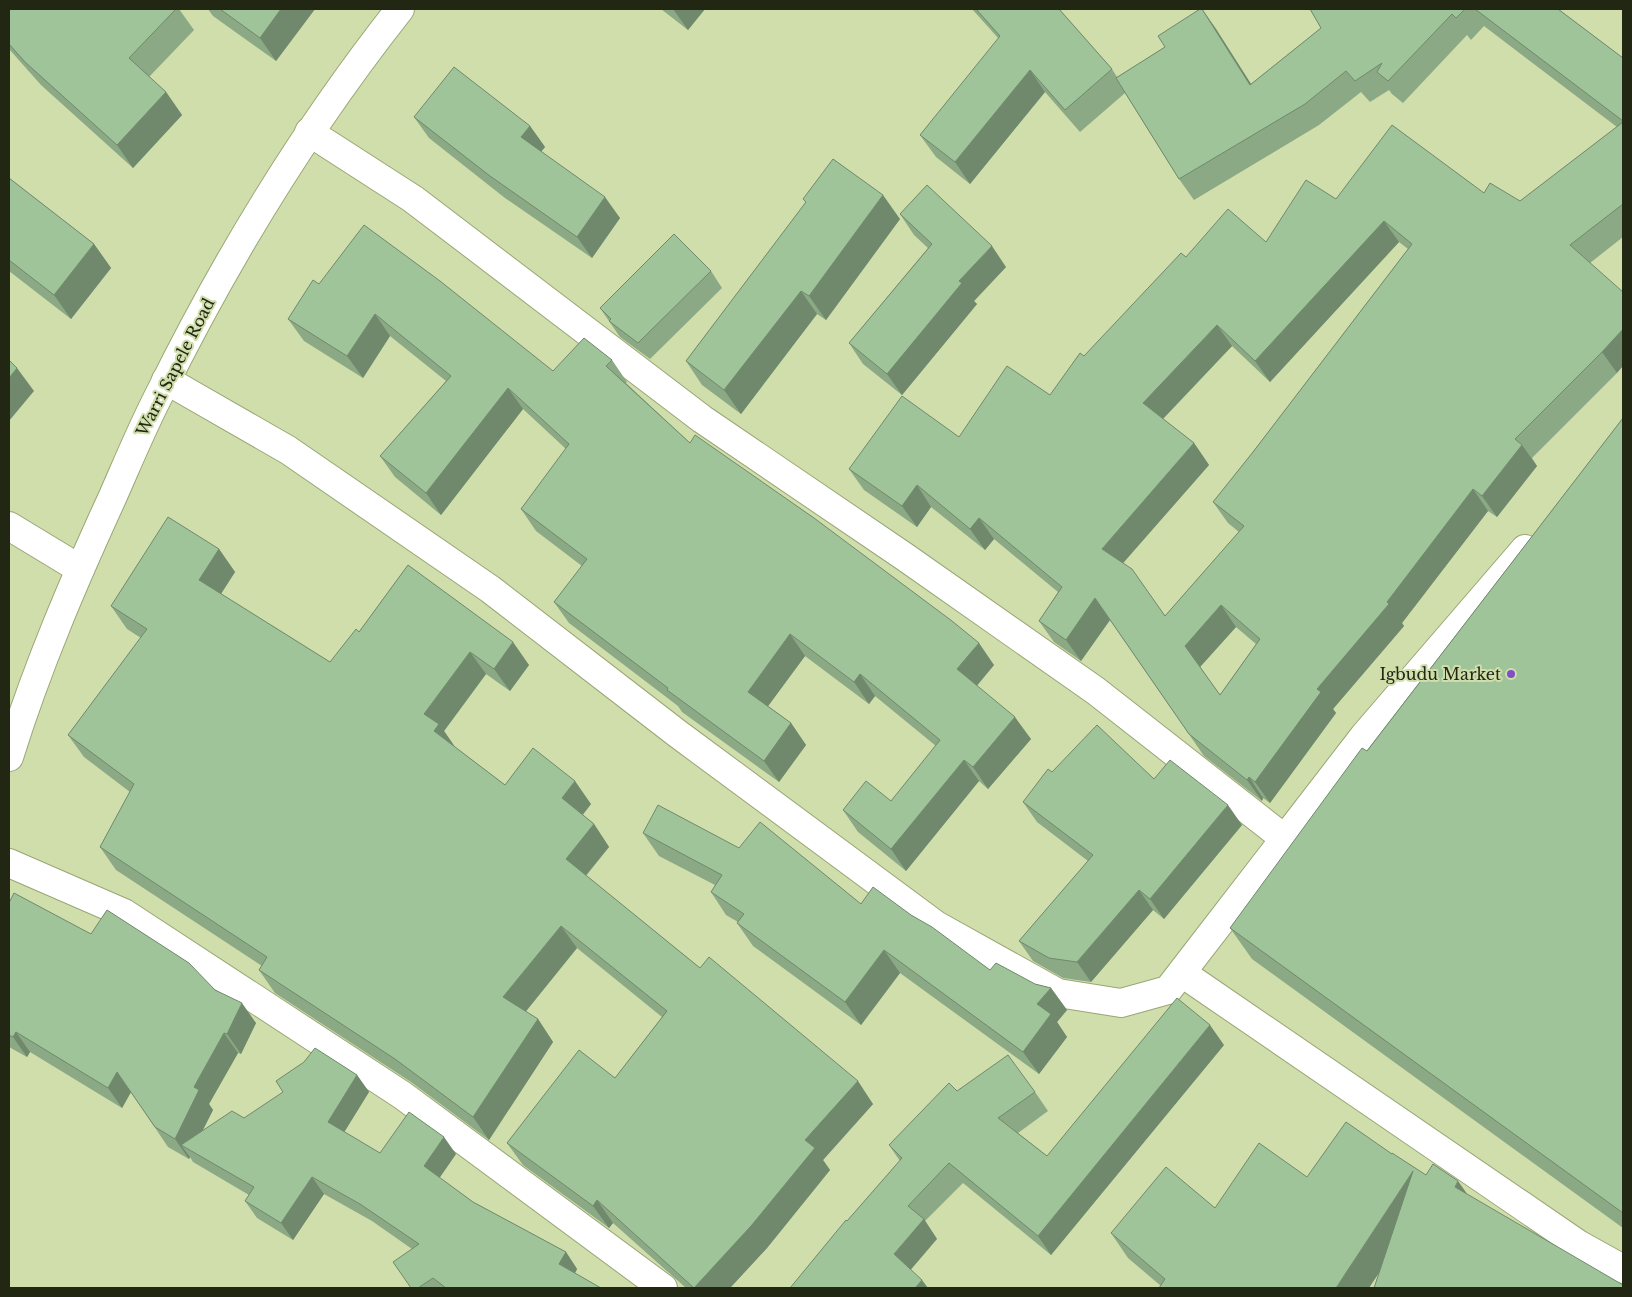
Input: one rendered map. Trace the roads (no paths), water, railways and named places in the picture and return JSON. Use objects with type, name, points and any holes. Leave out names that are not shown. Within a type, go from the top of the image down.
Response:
[{"type":"main road","name":"Warri Sapele Road","points":[[9,757],[26,702],[80,569],[166,380],[220,279],[309,132],[400,9]]},
{"type":"main road","points":[[309,132],[413,199],[702,419],[905,557],[1096,691],[1285,839]]},
{"type":"main road","points":[[166,380],[288,450],[490,588],[678,734],[936,925],[1058,993],[1121,1003],[1168,990],[1364,736],[1538,534]]},
{"type":"main road","points":[[9,526],[80,569]]},
{"type":"main road","points":[[9,863],[124,913],[402,1095],[663,1288]]},
{"type":"main road","points":[[1182,973],[1578,1244],[1623,1269]]},
{"type":"place","name":"Igbudu Market","points":[[1511,674]]}]
